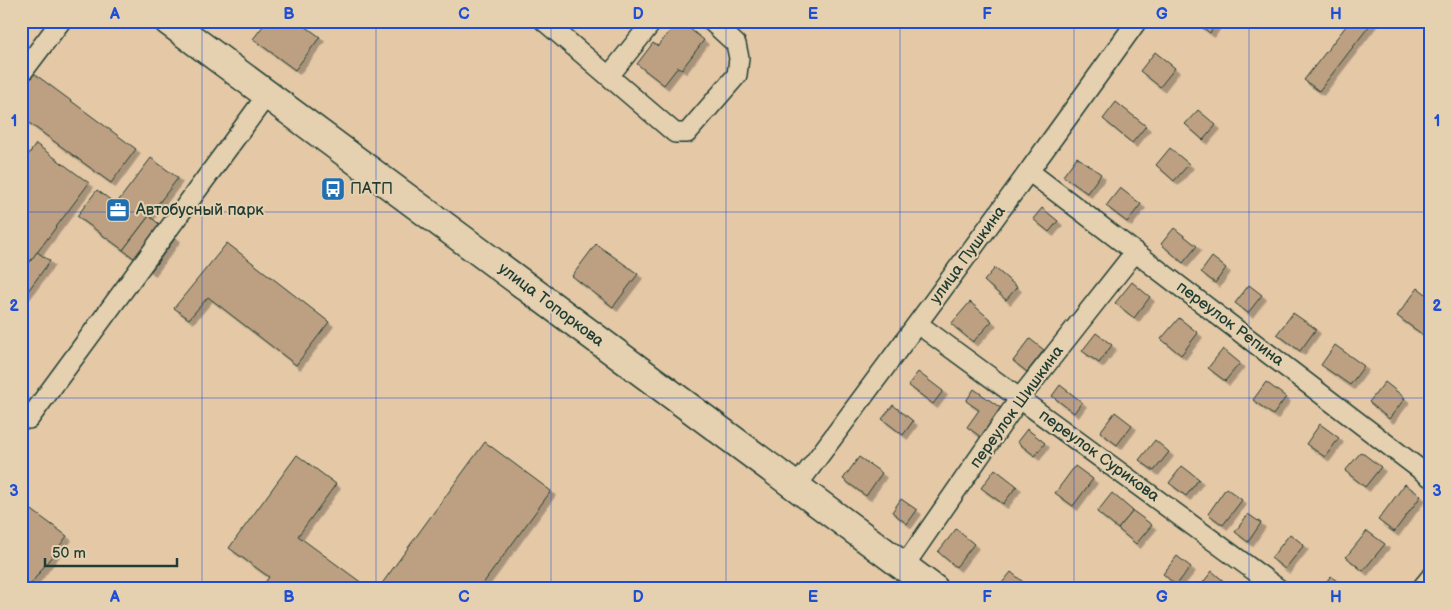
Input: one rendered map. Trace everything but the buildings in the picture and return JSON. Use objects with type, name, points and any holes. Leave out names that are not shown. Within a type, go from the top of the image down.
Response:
[{"type":"highway","name":"улица Топоркова","points":[[168,21],[934,589]]},
{"type":"street","points":[[21,74],[61,21]]},
{"type":"street","points":[[544,21],[674,133],[687,133],[737,75],[739,58],[736,44],[711,21]]},
{"type":"street","points":[[609,76],[653,21]]},
{"type":"street","name":"улица Пушкина","points":[[796,487],[1030,172],[1137,21]]},
{"type":"street","points":[[29,419],[267,95]]},
{"type":"street","name":"переулок Репина","points":[[1030,172],[1430,476]]},
{"type":"street","name":"переулок Шишкина","points":[[904,566],[1020,398],[1135,252]]},
{"type":"street","name":"переулок Сурикова","points":[[918,324],[1280,589]]},
{"type":"street","points":[[1421,589],[1430,578]]},
{"type":"place","name":"ПАТП","points":[[333,189]]},
{"type":"place","name":"Автобусный парк","points":[[118,210]]}]
